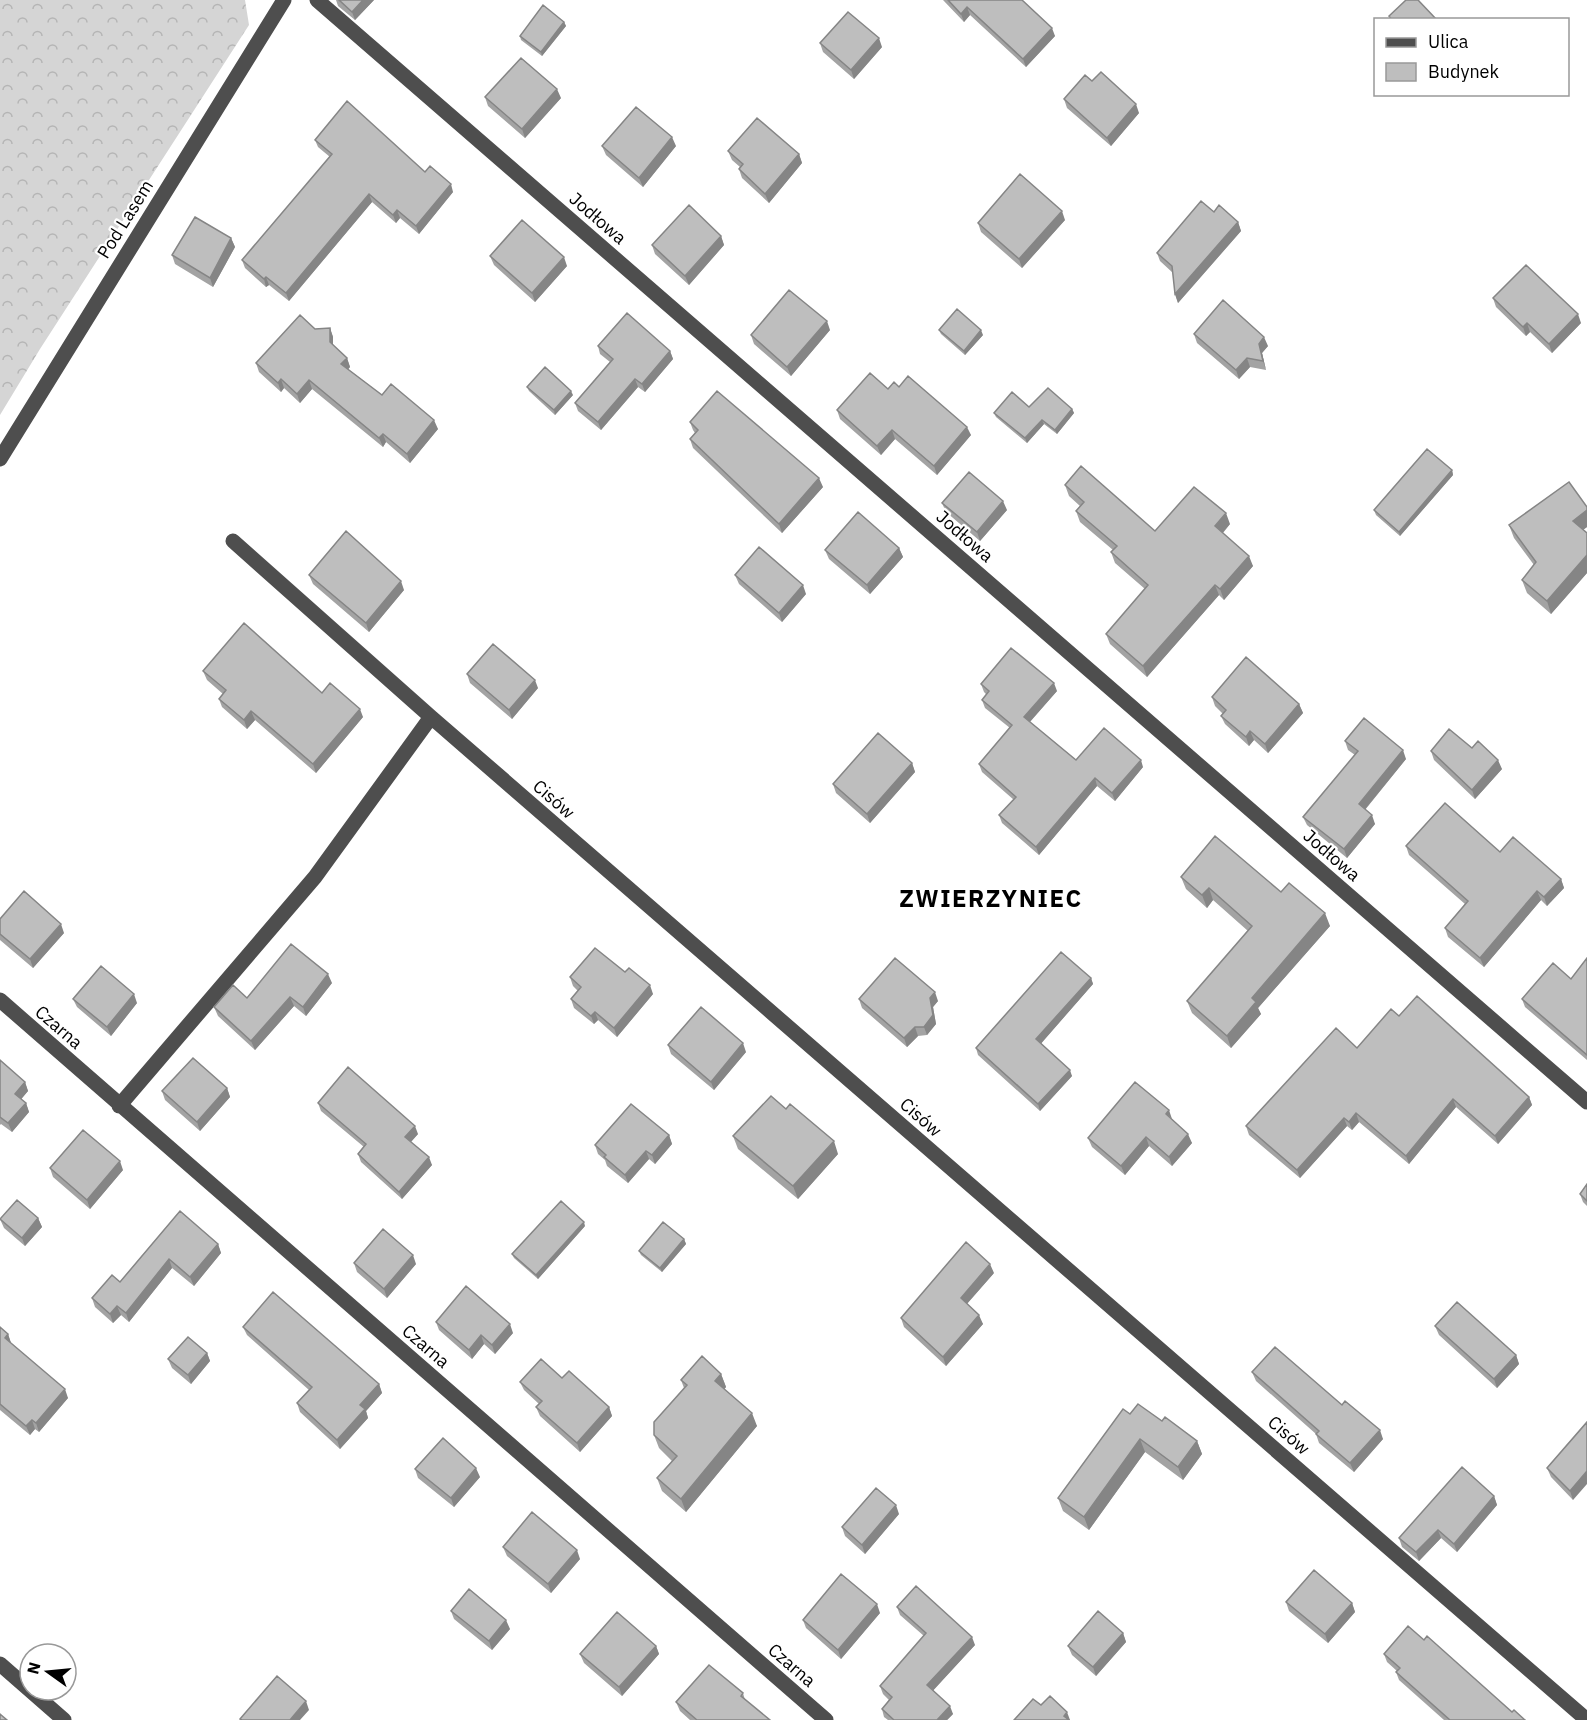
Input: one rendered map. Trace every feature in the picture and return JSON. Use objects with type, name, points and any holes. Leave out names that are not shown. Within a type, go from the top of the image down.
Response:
[{"type":"street","name":"Pod Lasem","points":[[0,459],[284,0]]},
{"type":"street","name":"Jodłowa","points":[[317,0],[1587,1102]]},
{"type":"street","name":"Cisów","points":[[233,541],[431,717],[1587,1720]]},
{"type":"street","points":[[119,1106],[315,877],[431,717]]},
{"type":"street","name":"Czarna","points":[[0,1000],[826,1720]]},
{"type":"street","points":[[0,1664],[64,1720]]},
{"type":"green space","points":[[0,0],[245,0],[249,25],[40,349],[0,415]]},
{"type":"building","points":[[339,0],[363,0],[352,12]]},
{"type":"building","points":[[948,0],[1022,0],[1052,28],[1023,59],[967,7],[961,14]]},
{"type":"building","points":[[1406,0],[1418,0],[1435,18],[1390,18],[1389,16]]},
{"type":"building","points":[[543,5],[564,22],[541,52],[520,36]]},
{"type":"building","points":[[848,12],[879,38],[851,70],[820,43]]},
{"type":"building","points":[[521,58],[557,89],[522,129],[485,97]]},
{"type":"building","points":[[1101,72],[1136,104],[1107,138],[1064,99],[1085,75],[1092,81]]},
{"type":"building","points":[[347,101],[425,172],[430,166],[451,184],[416,226],[397,210],[393,215],[369,194],[286,293],[266,277],[264,279],[242,260],[332,154],[315,140]]},
{"type":"building","points":[[636,107],[672,137],[639,178],[602,146]]},
{"type":"building","points":[[757,118],[799,154],[765,194],[739,169],[743,164],[728,151]]},
{"type":"building","points":[[1020,174],[1062,211],[1019,259],[978,223]]},
{"type":"building","points":[[1201,201],[1214,212],[1219,205],[1238,222],[1175,294],[1172,266],[1157,253]]},
{"type":"building","points":[[689,205],[721,236],[685,276],[652,245]]},
{"type":"building","points":[[195,217],[231,238],[210,278],[172,255]]},
{"type":"building","points":[[522,220],[564,257],[532,293],[490,256]]},
{"type":"building","points":[[1526,265],[1578,314],[1549,344],[1527,323],[1523,327],[1493,298]]},
{"type":"building","points":[[789,290],[827,321],[787,367],[751,335]]},
{"type":"building","points":[[1223,300],[1264,337],[1259,344],[1263,361],[1247,358],[1236,370],[1194,334]]},
{"type":"building","points":[[957,309],[981,330],[964,351],[939,330]]},
{"type":"building","points":[[627,313],[670,351],[642,384],[635,379],[598,422],[575,403],[613,359],[598,346]]},
{"type":"building","points":[[300,315],[315,329],[330,328],[330,342],[347,358],[341,364],[382,395],[391,384],[434,420],[407,454],[383,434],[379,438],[309,380],[297,394],[281,379],[278,383],[256,363]]},
{"type":"building","points":[[545,367],[571,391],[554,410],[527,387]]},
{"type":"building","points":[[870,373],[888,389],[894,382],[899,387],[908,376],[967,427],[934,466],[892,430],[877,446],[837,410]]},
{"type":"building","points":[[1048,388],[1072,409],[1055,430],[1042,420],[1025,438],[994,413],[1012,392],[1029,407]]},
{"type":"building","points":[[717,391],[819,478],[779,524],[690,439],[698,430],[690,422]]},
{"type":"building","points":[[1427,449],[1452,470],[1399,532],[1374,510]]},
{"type":"building","points":[[1081,466],[1155,531],[1194,487],[1226,513],[1215,526],[1249,556],[1220,589],[1215,585],[1143,666],[1106,634],[1148,585],[1111,552],[1117,546],[1076,511],[1084,502],[1065,485]]},
{"type":"building","points":[[969,472],[1003,501],[977,532],[942,503]]},
{"type":"building","points":[[1569,482],[1587,507],[1587,510],[1573,521],[1587,533],[1587,555],[1547,601],[1522,580],[1536,562],[1509,525]]},
{"type":"building","points":[[858,512],[899,548],[867,585],[825,550]]},
{"type":"building","points":[[346,531],[401,581],[366,623],[309,575]]},
{"type":"building","points":[[759,547],[803,585],[779,613],[735,575]]},
{"type":"building","points":[[244,623],[322,693],[330,683],[360,709],[313,764],[251,711],[244,720],[219,699],[226,690],[203,671]]},
{"type":"building","points":[[493,644],[535,680],[509,710],[467,674]]},
{"type":"building","points":[[1011,648],[1054,683],[1024,717],[1076,760],[1104,728],[1141,760],[1112,793],[1095,778],[1036,847],[999,815],[1016,797],[979,764],[1012,725],[982,700],[989,691],[981,684]]},
{"type":"building","points":[[1246,657],[1299,704],[1265,744],[1250,731],[1246,737],[1221,716],[1226,710],[1212,697]]},
{"type":"building","points":[[1364,718],[1403,750],[1359,804],[1372,815],[1344,849],[1303,817],[1358,751],[1345,741]]},
{"type":"building","points":[[1449,729],[1472,748],[1478,741],[1498,760],[1472,790],[1431,751]]},
{"type":"building","points":[[878,733],[912,763],[867,814],[833,784]]},
{"type":"building","points":[[1445,803],[1500,852],[1513,837],[1561,879],[1544,897],[1537,891],[1480,958],[1445,928],[1468,901],[1406,846]]},
{"type":"building","points":[[1215,836],[1281,892],[1289,883],[1325,913],[1252,998],[1256,1002],[1227,1036],[1187,1001],[1252,926],[1209,888],[1202,895],[1181,877]]},
{"type":"building","points":[[24,891],[61,924],[30,959],[0,934],[0,919]]},
{"type":"building","points":[[291,944],[328,974],[303,1007],[290,997],[251,1041],[214,1007],[233,985],[247,998]]},
{"type":"building","points":[[595,948],[625,972],[629,968],[650,985],[614,1028],[595,1012],[591,1016],[571,999],[581,987],[570,977]]},
{"type":"building","points":[[1061,952],[1091,978],[1036,1039],[1070,1070],[1038,1104],[976,1048]]},
{"type":"building","points":[[895,958],[935,992],[930,998],[933,1015],[924,1027],[915,1027],[904,1038],[859,999]]},
{"type":"building","points":[[1587,958],[1587,1055],[1522,999],[1553,963],[1571,979]]},
{"type":"building","points":[[101,966],[134,994],[107,1027],[73,999]]},
{"type":"building","points":[[1417,996],[1529,1097],[1495,1136],[1453,1099],[1406,1156],[1356,1113],[1349,1122],[1344,1118],[1297,1170],[1246,1126],[1336,1028],[1357,1048],[1391,1009],[1399,1016]]},
{"type":"building","points":[[701,1007],[743,1043],[711,1082],[668,1045]]},
{"type":"building","points":[[193,1058],[227,1088],[197,1122],[162,1091]]},
{"type":"building","points":[[0,1060],[25,1082],[15,1094],[26,1103],[8,1123],[0,1117]]},
{"type":"building","points":[[348,1067],[415,1126],[405,1137],[429,1157],[399,1192],[358,1154],[366,1144],[318,1103]]},
{"type":"building","points":[[1135,1082],[1169,1110],[1166,1114],[1188,1134],[1169,1157],[1146,1137],[1121,1166],[1088,1138]]},
{"type":"building","points":[[771,1096],[786,1109],[790,1104],[834,1141],[793,1186],[733,1136]]},
{"type":"building","points":[[631,1104],[669,1135],[652,1155],[646,1151],[625,1175],[604,1157],[606,1155],[595,1145]]},
{"type":"building","points":[[83,1130],[120,1161],[87,1200],[50,1168]]},
{"type":"building","points":[[1587,1184],[1587,1201],[1580,1194]]},
{"type":"building","points":[[17,1200],[38,1218],[22,1238],[0,1219]]},
{"type":"building","points":[[561,1201],[584,1222],[536,1275],[512,1254]]},
{"type":"building","points":[[180,1211],[218,1244],[190,1277],[169,1259],[126,1313],[117,1306],[110,1314],[92,1298],[112,1275],[120,1282]]},
{"type":"building","points":[[663,1222],[684,1239],[660,1268],[639,1251]]},
{"type":"building","points":[[383,1229],[413,1255],[384,1289],[354,1263]]},
{"type":"building","points":[[966,1242],[990,1264],[961,1298],[979,1315],[943,1357],[901,1318]]},
{"type":"building","points":[[466,1286],[510,1324],[492,1345],[481,1335],[469,1350],[436,1322]]},
{"type":"building","points":[[273,1292],[379,1384],[360,1405],[365,1409],[337,1440],[297,1403],[312,1387],[243,1327]]},
{"type":"building","points":[[1457,1302],[1516,1355],[1494,1379],[1435,1326]]},
{"type":"building","points":[[0,1327],[8,1334],[5,1338],[65,1389],[36,1423],[32,1420],[26,1426],[0,1404]]},
{"type":"building","points":[[188,1337],[207,1353],[188,1375],[168,1359]]},
{"type":"building","points":[[1275,1347],[1342,1405],[1345,1401],[1380,1430],[1350,1463],[1316,1434],[1319,1431],[1252,1372]]},
{"type":"building","points":[[702,1356],[721,1374],[715,1381],[752,1413],[681,1499],[657,1478],[677,1456],[654,1435],[654,1422],[687,1385],[681,1380]]},
{"type":"building","points":[[541,1359],[562,1378],[569,1371],[609,1407],[577,1443],[536,1407],[542,1401],[520,1382]]},
{"type":"building","points":[[1138,1404],[1162,1421],[1165,1417],[1197,1441],[1178,1467],[1140,1439],[1084,1517],[1058,1498],[1123,1409],[1130,1414]]},
{"type":"building","points":[[1587,1422],[1587,1471],[1570,1491],[1547,1468]]},
{"type":"building","points":[[443,1438],[476,1468],[451,1498],[415,1469]]},
{"type":"building","points":[[1462,1467],[1494,1496],[1454,1544],[1438,1530],[1416,1552],[1399,1538]]},
{"type":"building","points":[[876,1488],[896,1505],[862,1545],[842,1527]]},
{"type":"building","points":[[532,1512],[577,1550],[548,1584],[503,1547]]},
{"type":"building","points":[[1314,1570],[1352,1603],[1325,1634],[1286,1602]]},
{"type":"building","points":[[841,1574],[877,1604],[838,1650],[803,1620]]},
{"type":"building","points":[[916,1586],[972,1637],[927,1685],[950,1706],[937,1720],[894,1720],[882,1709],[892,1697],[880,1686],[926,1633],[897,1607]]},
{"type":"building","points":[[469,1589],[506,1620],[489,1641],[451,1611]]},
{"type":"building","points":[[1098,1611],[1123,1633],[1093,1667],[1068,1646]]},
{"type":"building","points":[[617,1612],[656,1646],[619,1687],[580,1654]]},
{"type":"building","points":[[1408,1626],[1424,1640],[1427,1636],[1512,1712],[1514,1710],[1525,1720],[1450,1720],[1396,1672],[1400,1668],[1384,1654]]},
{"type":"building","points":[[709,1665],[743,1693],[741,1696],[770,1720],[697,1720],[676,1702]]},
{"type":"building","points":[[277,1676],[306,1701],[290,1720],[240,1719]]},
{"type":"building","points":[[1050,1696],[1067,1712],[1064,1716],[1069,1720],[1014,1720],[1033,1699],[1041,1705]]},
{"type":"district","name":"ZWIERZYNIEC","points":[[991,898]]}]
